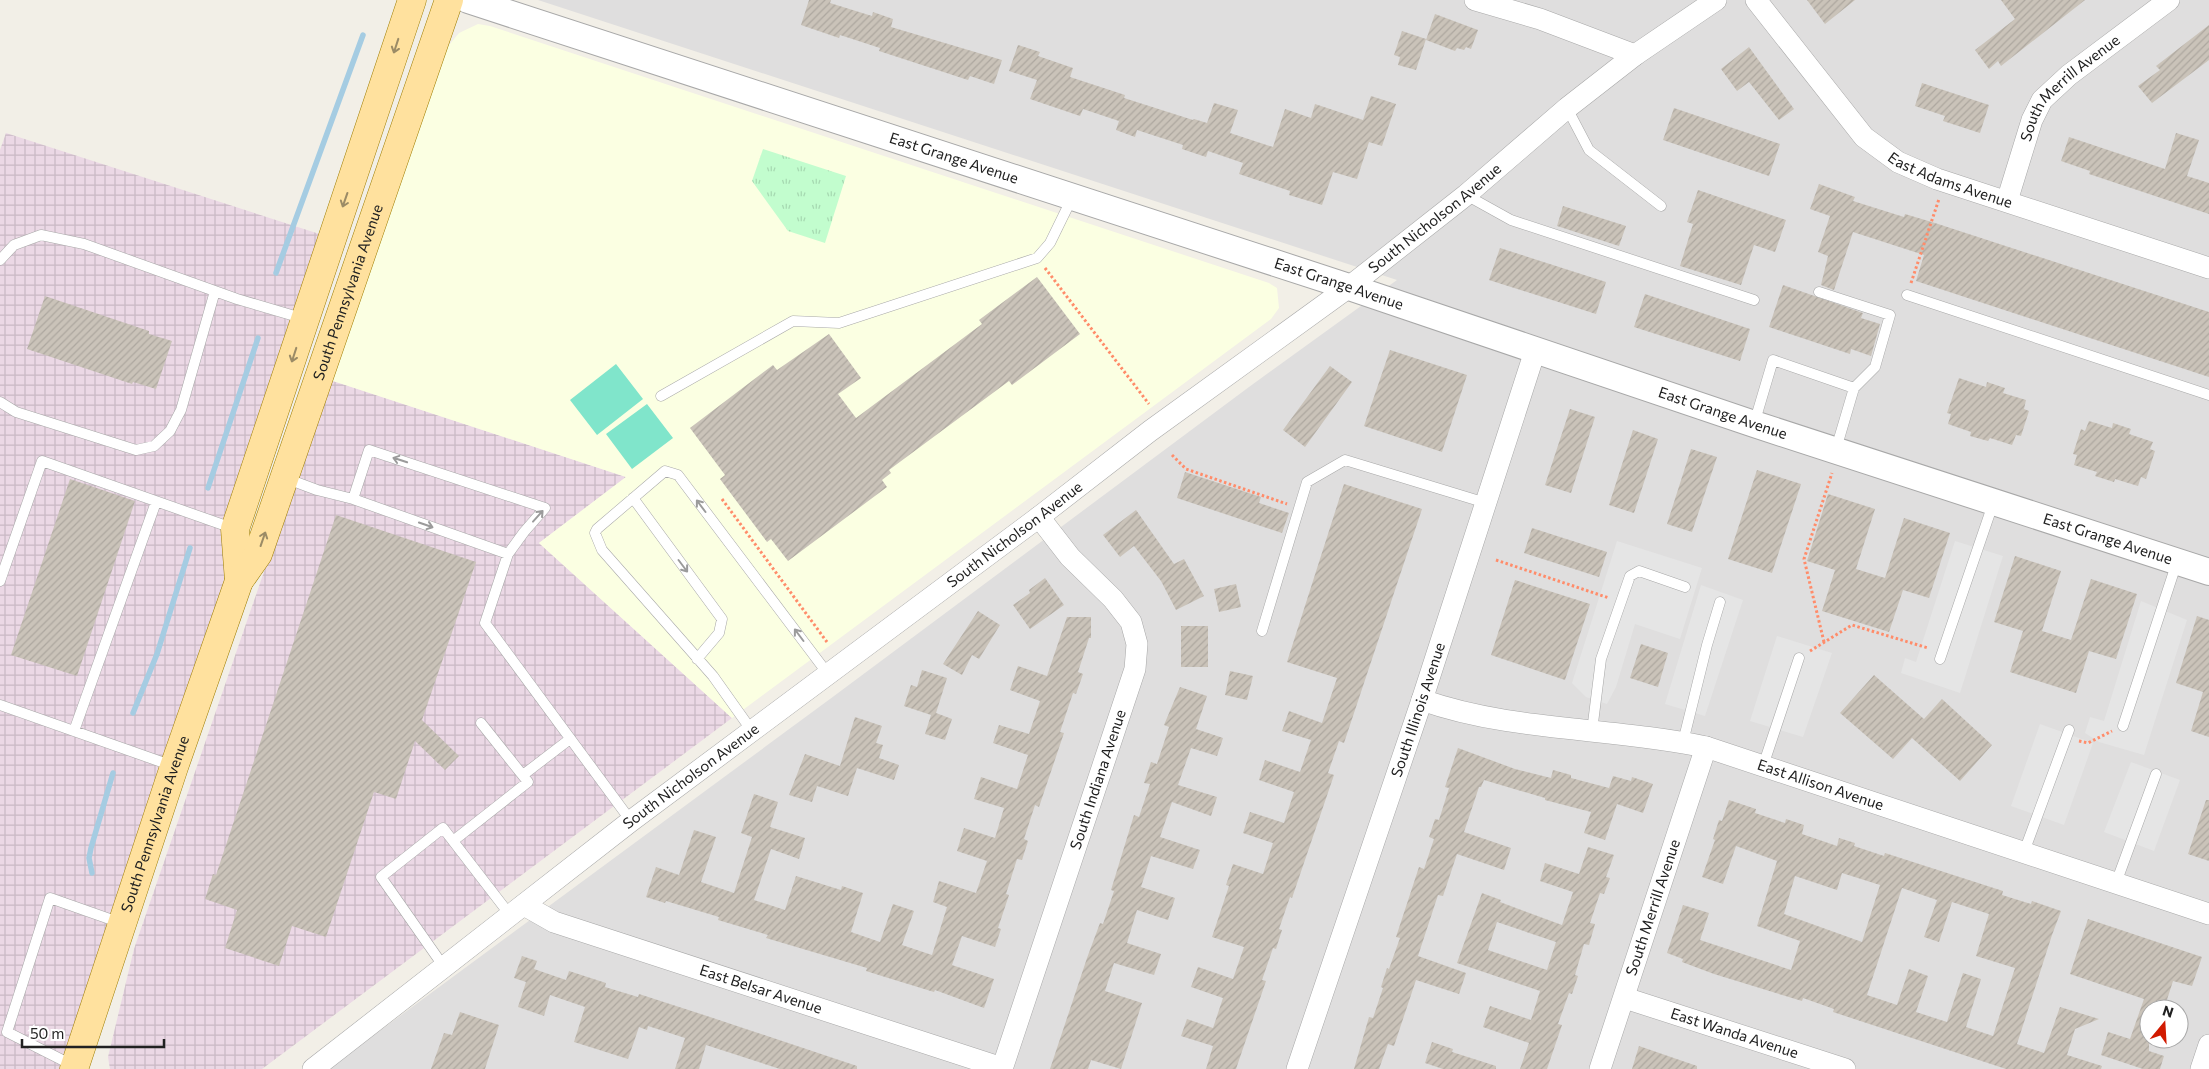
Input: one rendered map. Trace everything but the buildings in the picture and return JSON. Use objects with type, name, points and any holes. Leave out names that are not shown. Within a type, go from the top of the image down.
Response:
[{"type":"main road","name":"South Pennsylvania Avenue","points":[[239,581],[235,530],[412,0]]},
{"type":"main road","name":"South Pennsylvania Avenue","points":[[75,1068],[174,767],[239,581],[258,554],[450,0]]},
{"type":"street","name":"East Grange Avenue","points":[[468,0],[1349,287],[1754,424],[1834,462],[1994,503],[2209,572]]},
{"type":"street","points":[[1475,0],[1540,19],[1635,56]]},
{"type":"street","name":"South Nicholson Avenue","points":[[313,1069],[631,821],[1150,432],[1349,287],[1466,195],[1567,108],[1635,56],[1716,0]]},
{"type":"street","name":"East Adams Avenue","points":[[1756,0],[1864,136],[1898,162],[1945,182],[2209,268]]},
{"type":"street","name":"South Merrill Avenue","points":[[2007,201],[2032,120],[2042,100],[2069,75],[2169,0]]},
{"type":"street","name":"South Illinois Avenue","points":[[1296,1069],[1422,700],[1535,351]]},
{"type":"street","name":"South Indiana Avenue","points":[[1002,1068],[1135,669],[1137,644],[1131,622],[1113,599],[1070,557],[1039,517]]},
{"type":"street","name":"East Allison Avenue","points":[[1422,700],[1445,708],[1488,718],[1565,729],[1683,742],[1706,747],[2209,914]]},
{"type":"street","name":"South Merrill Avenue","points":[[1600,1069],[1625,998],[1706,747]]},
{"type":"street","name":"East Belsar Avenue","points":[[517,910],[1002,1068]]},
{"type":"street","name":"East Wanda Avenue","points":[[1625,998],[1845,1069]]},
{"type":"street","points":[[2201,1069],[2209,1045]]},
{"type":"lane","points":[[1567,108],[1589,150],[1660,206]]},
{"type":"lane","points":[[1466,195],[1511,220],[1754,300]]},
{"type":"lane","points":[[661,396],[793,321],[839,323],[1037,258],[1050,242],[1072,197]]},
{"type":"lane","points":[[0,260],[14,245],[41,235],[84,244],[215,292],[306,319]]},
{"type":"lane","points":[[0,402],[16,412],[136,450],[154,446],[170,431],[181,410],[215,292]]},
{"type":"lane","points":[[1819,292],[1890,315],[1875,367],[1854,388],[1834,462]]},
{"type":"lane","points":[[1907,295],[2209,395]]},
{"type":"lane","points":[[1754,424],[1773,360],[1854,388]]},
{"type":"lane","points":[[352,499],[369,450],[545,508],[508,554],[484,623],[631,821]]},
{"type":"lane","points":[[1262,631],[1307,482],[1345,460],[1486,503]]},
{"type":"lane","points":[[0,581],[42,461],[235,530]]},
{"type":"lane","points":[[752,731],[713,676],[602,550],[598,543],[595,533],[598,529],[665,471],[678,475],[828,674]]},
{"type":"lane","points":[[284,478],[317,490],[352,499],[508,554]]},
{"type":"lane","points":[[633,498],[722,619],[719,633],[697,659]]},
{"type":"lane","points":[[74,731],[156,502]]},
{"type":"lane","points":[[1941,656],[1994,503]]},
{"type":"lane","points":[[2123,726],[2178,561]]},
{"type":"lane","points":[[1592,731],[1601,659],[1630,576],[1639,571],[1685,587]]},
{"type":"lane","points":[[1683,742],[1720,602]]},
{"type":"lane","points":[[1763,766],[1799,658]]},
{"type":"lane","points":[[0,705],[174,767]]},
{"type":"lane","points":[[453,841],[528,782],[481,722]]},
{"type":"lane","points":[[2024,852],[2068,733]]},
{"type":"lane","points":[[523,775],[570,739]]},
{"type":"lane","points":[[2116,883],[2156,774]]},
{"type":"lane","points":[[444,967],[381,877],[443,828],[517,910]]},
{"type":"lane","points":[[75,1068],[7,1032],[50,898],[122,923]]},
{"type":"path","points":[[1907,295],[1945,182]]},
{"type":"path","points":[[1037,258],[1149,404]]},
{"type":"path","points":[[1172,455],[1186,469],[1299,508]]},
{"type":"path","points":[[1824,642],[1804,559],[1834,462]]},
{"type":"path","points":[[722,499],[828,642]]},
{"type":"path","points":[[1496,560],[1621,602]]},
{"type":"path","points":[[1799,658],[1852,625],[1941,656]]},
{"type":"path","points":[[2068,733],[2088,743],[2123,726]]},
{"type":"shaded area","points":[[538,0],[2209,0],[2209,1069],[328,1069],[1249,387],[1397,280]]},
{"type":"shaded area","points":[[478,24],[490,26],[1269,283],[1277,288],[1279,308],[1271,319],[732,718],[539,543],[626,477],[330,380],[445,50],[459,33]]},
{"type":"shaded area","points":[[6,133],[332,238],[243,533],[239,581],[74,1069],[0,1069],[0,150]]},
{"type":"shaded area","points":[[330,380],[626,477],[539,543],[732,718],[262,1069],[110,1069],[108,1057],[134,949]]},
{"type":"shaded area","points":[[1617,541],[1702,568],[1680,639],[1635,624],[1616,687],[1607,704],[1586,697],[1572,683]]},
{"type":"shaded area","points":[[1955,541],[2003,556],[1960,693],[1901,673],[1905,658],[1916,662]]},
{"type":"shaded area","points":[[1701,585],[1743,600],[1705,716],[1665,704]]},
{"type":"shaded area","points":[[2141,601],[2187,620],[2144,755],[2099,742],[2085,733],[2090,717],[2104,721]]},
{"type":"shaded area","points":[[1777,636],[1832,653],[1803,737],[1750,721]]},
{"type":"shaded area","points":[[2040,724],[2093,743],[2064,825],[2011,806]]},
{"type":"shaded area","points":[[2131,762],[2180,780],[2154,851],[2104,832]]},
{"type":"green space","points":[[763,149],[846,176],[825,243],[788,231],[752,181]]},
{"type":"green space","points":[[616,364],[643,399],[597,435],[570,400]]},
{"type":"green space","points":[[647,404],[673,438],[632,469],[606,434]]},
{"type":"waterway","points":[[276,273],[363,35]]},
{"type":"waterway","points":[[208,488],[258,338]]},
{"type":"waterway","points":[[133,713],[157,654],[190,548]]},
{"type":"waterway","points":[[92,873],[89,858],[91,848],[113,773]]}]
